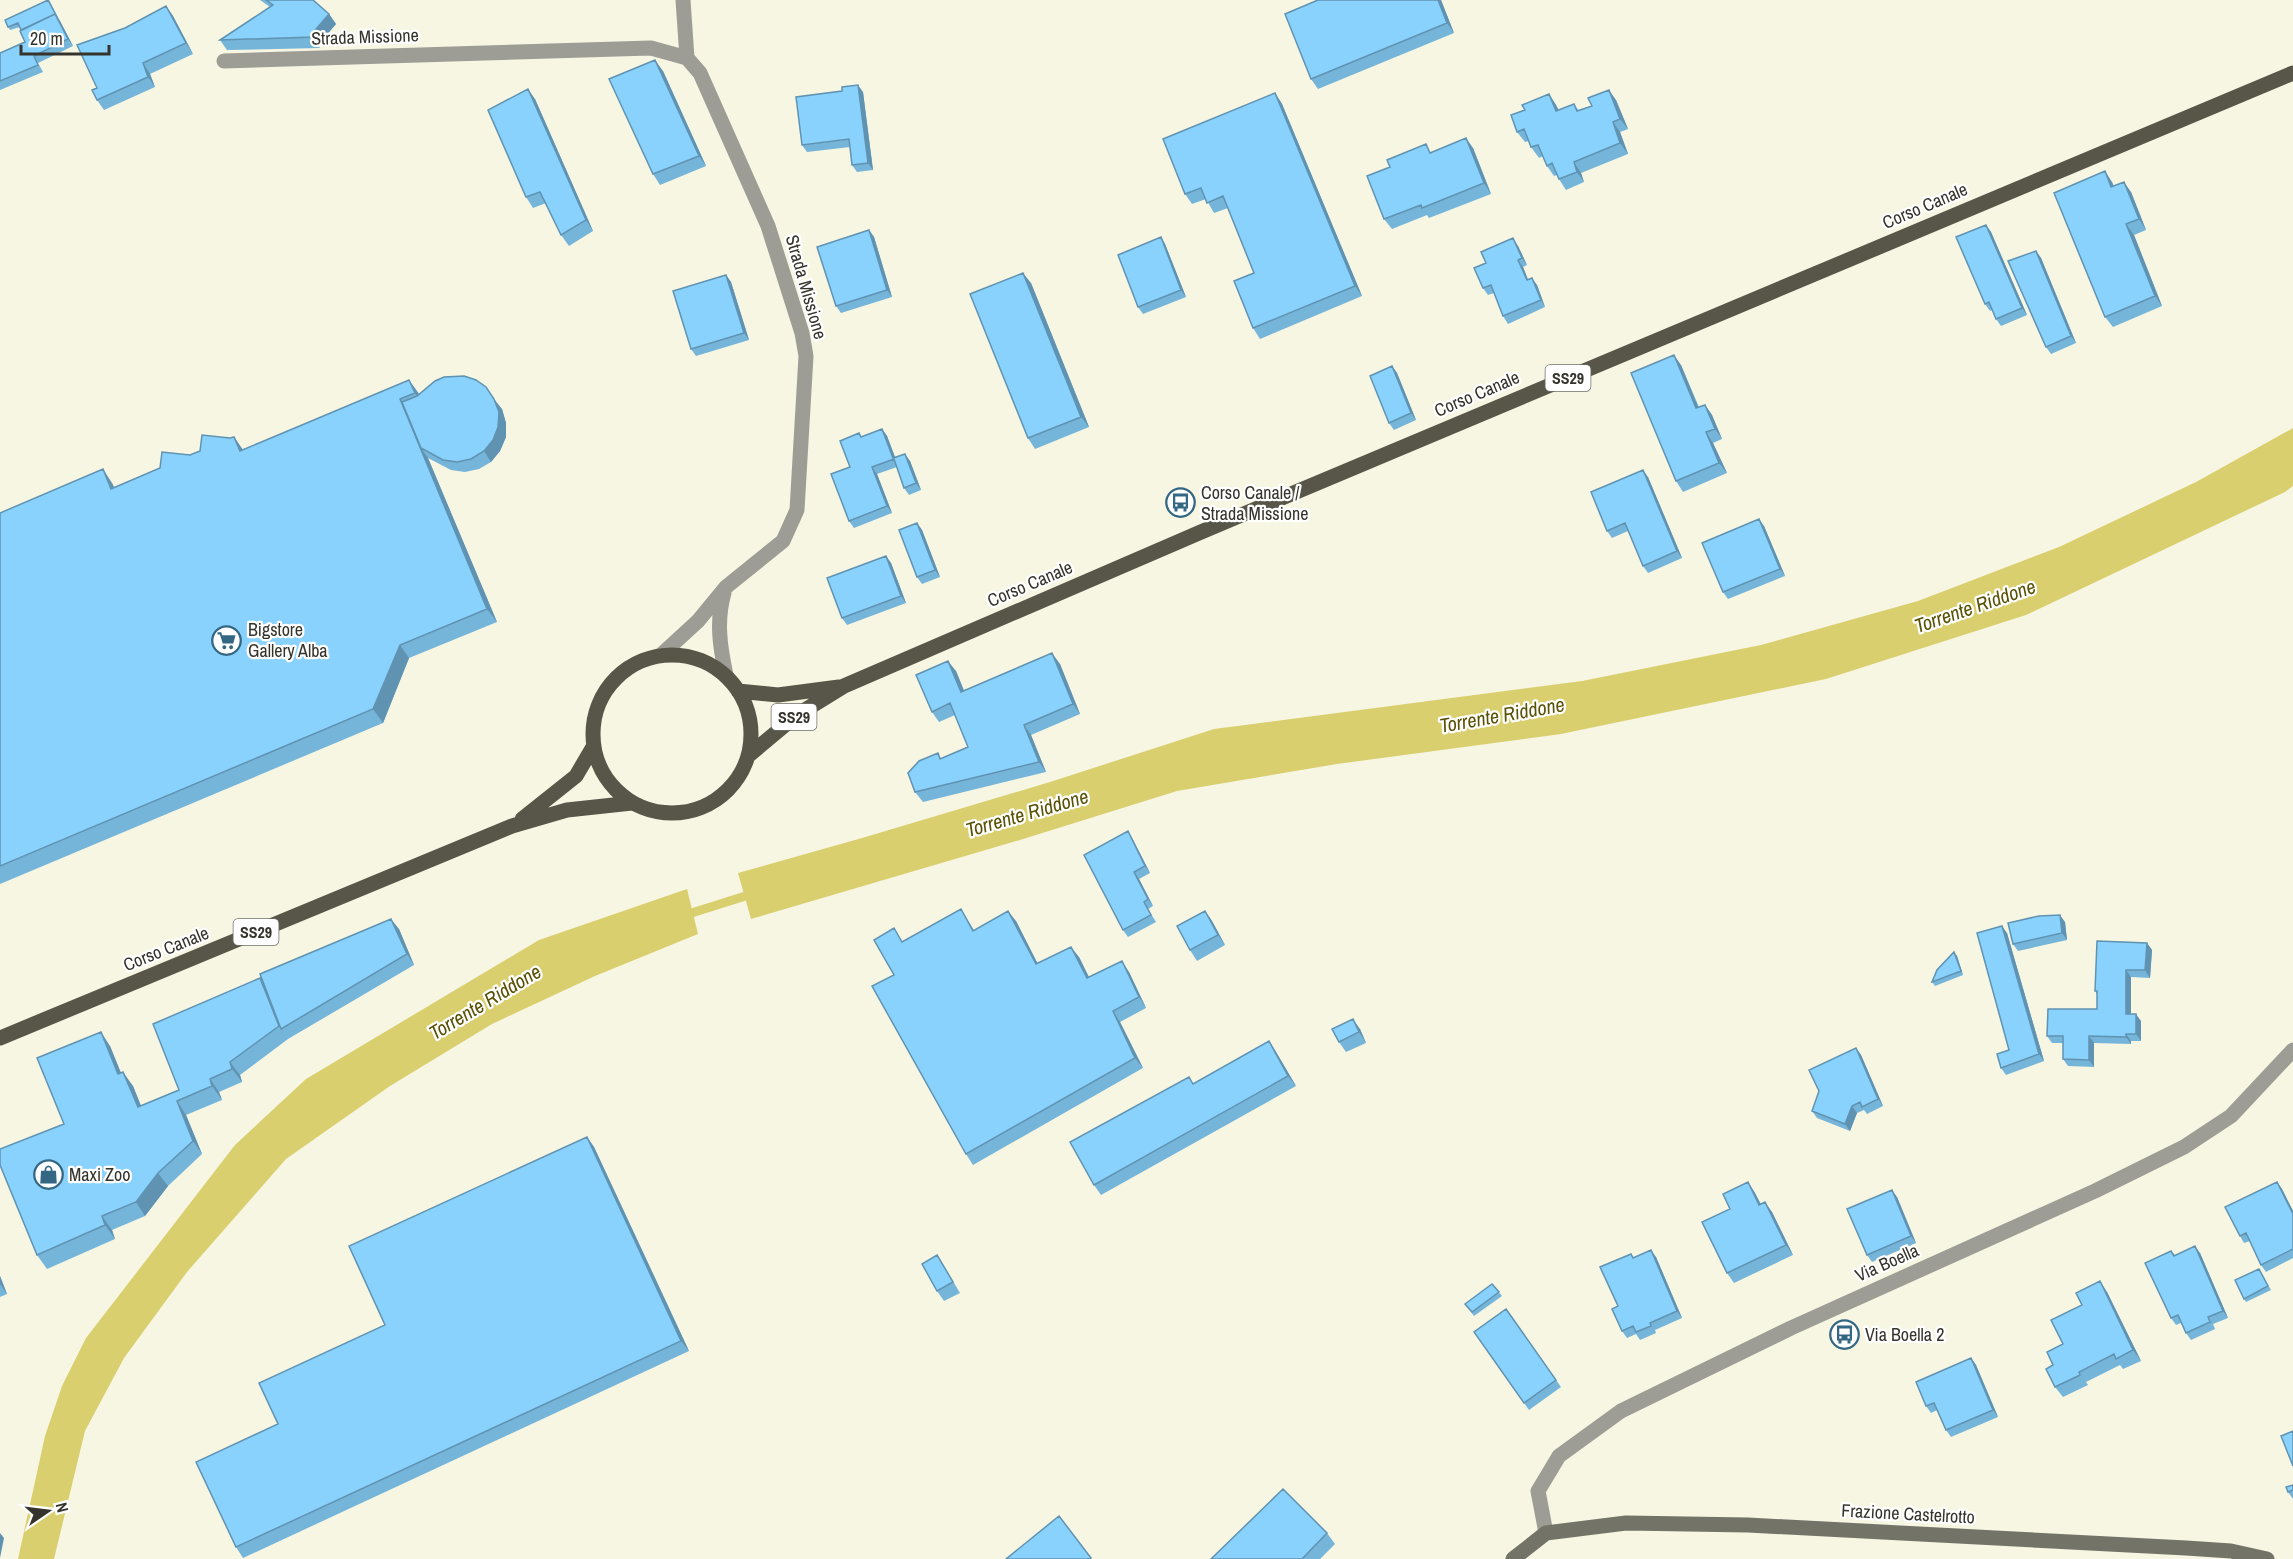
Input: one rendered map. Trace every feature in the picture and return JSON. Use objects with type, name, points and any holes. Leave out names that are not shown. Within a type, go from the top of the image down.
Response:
[{"type":"main road","name":"Corso Canale","points":[[748,756],[797,715],[844,686],[1212,527],[2293,73]]},
{"type":"main road","name":"Corso Canale","points":[[661,655],[684,655],[706,662],[726,675],[738,691],[748,711],[751,734],[748,756],[743,770],[718,799],[697,810],[674,813],[650,811],[632,803],[613,788],[600,769],[593,747],[594,717],[605,690],[626,668],[644,659],[661,655]]},
{"type":"main road","name":"Corso Canale","points":[[738,691],[778,695],[844,686]]},
{"type":"main road","name":"Corso Canale","points":[[512,826],[576,776],[593,747]]},
{"type":"main road","name":"Corso Canale","points":[[0,1038],[512,826],[567,810],[632,803]]},
{"type":"main road","name":"Frazione Castelrotto","points":[[1546,1533],[1626,1523],[1748,1525],[2231,1551],[2267,1559]]},
{"type":"main road","points":[[1513,1559],[1546,1533]]},
{"type":"street","points":[[683,0],[687,58]]},
{"type":"street","name":"Strada Missione","points":[[224,61],[651,48],[687,58],[700,73],[768,226],[802,333],[806,356],[797,510],[783,541],[726,587],[698,621],[661,655]]},
{"type":"street","points":[[726,587],[720,606],[719,638],[726,675]]},
{"type":"street","name":"Via Boella","points":[[1546,1533],[1538,1491],[1559,1456],[1621,1411],[1791,1328],[2095,1191],[2184,1147],[2231,1116],[2293,1050]]},
{"type":"water","points":[[2293,428],[2293,486],[2285,492],[2026,615],[1826,679],[1561,734],[1337,764],[1177,791],[751,919],[738,873],[1050,782],[1214,729],[1582,681],[1761,645],[1918,601],[2059,547],[2196,482]]},
{"type":"water","points":[[687,889],[698,934],[595,976],[492,1024],[390,1086],[286,1159],[187,1272],[124,1358],[85,1431],[54,1559],[18,1559],[45,1436],[62,1386],[86,1338],[235,1145],[306,1079],[539,940]]},
{"type":"building","points":[[48,0],[57,17],[55,14],[21,30],[18,23],[8,27],[5,20]]},
{"type":"building","points":[[266,0],[313,0],[329,14],[311,35],[313,37],[220,40],[273,5]]},
{"type":"building","points":[[1318,0],[1438,0],[1447,23],[1311,79],[1285,14]]},
{"type":"building","points":[[166,6],[186,43],[143,63],[148,77],[97,100],[92,90],[97,88],[77,45],[125,28]]},
{"type":"building","points":[[55,14],[68,39],[34,56],[38,65],[0,81],[0,53],[25,42],[20,31]]},
{"type":"building","points":[[655,60],[699,156],[653,174],[609,79]]},
{"type":"building","points":[[858,85],[868,163],[852,165],[849,139],[802,145],[796,97],[842,91],[842,87]]},
{"type":"building","points":[[528,89],[586,220],[561,235],[540,192],[526,197],[488,110]]},
{"type":"building","points":[[1609,90],[1620,119],[1613,122],[1620,143],[1574,162],[1577,172],[1559,179],[1552,163],[1547,166],[1538,145],[1531,147],[1524,129],[1517,132],[1511,115],[1525,110],[1522,105],[1549,94],[1556,111],[1574,104],[1577,111],[1592,106],[1588,98]]},
{"type":"building","points":[[1275,93],[1355,286],[1253,328],[1234,281],[1254,273],[1223,196],[1207,203],[1201,188],[1185,194],[1163,139]]},
{"type":"building","points":[[1466,138],[1484,183],[1422,208],[1421,205],[1384,219],[1367,176],[1390,167],[1387,160],[1426,144],[1430,153]]},
{"type":"building","points":[[2105,171],[2111,187],[2124,182],[2139,219],[2126,224],[2155,296],[2105,317],[2054,193]]},
{"type":"building","points":[[1986,225],[2022,308],[1996,319],[1989,302],[1985,304],[1956,237]]},
{"type":"building","points":[[869,230],[887,290],[836,306],[817,247]]},
{"type":"building","points":[[1161,237],[1181,290],[1138,307],[1118,255]]},
{"type":"building","points":[[1513,238],[1522,258],[1518,260],[1527,280],[1532,278],[1541,300],[1503,316],[1491,285],[1483,288],[1474,268],[1486,263],[1481,252]]},
{"type":"building","points":[[2036,251],[2071,336],[2046,347],[2008,261]]},
{"type":"building","points":[[1023,273],[1081,417],[1028,438],[970,294]]},
{"type":"building","points":[[726,275],[744,333],[691,349],[673,291]]},
{"type":"building","points":[[1674,355],[1696,408],[1705,405],[1715,429],[1706,432],[1719,463],[1676,481],[1631,373]]},
{"type":"building","points":[[1392,366],[1411,413],[1389,423],[1370,376]]},
{"type":"building","points":[[464,376],[486,387],[494,399],[499,412],[498,427],[493,440],[484,451],[471,459],[457,462],[443,460],[421,448],[402,402],[417,396],[435,381],[444,377]]},
{"type":"building","name":"Bigstore Gallery Alba","points":[[409,380],[415,393],[400,399],[487,609],[400,645],[373,709],[0,866],[0,513],[103,469],[111,489],[160,468],[162,452],[190,455],[200,451],[202,435],[234,437],[240,451]]},
{"type":"building","points":[[882,429],[893,458],[905,454],[916,483],[904,488],[894,459],[872,467],[887,506],[849,521],[831,474],[850,467],[840,441],[859,433],[861,437]]},
{"type":"building","points":[[1643,470],[1677,551],[1643,566],[1625,523],[1607,531],[1591,492]]},
{"type":"building","points":[[1759,519],[1780,569],[1723,592],[1702,543]]},
{"type":"building","points":[[917,523],[935,570],[917,577],[899,530]]},
{"type":"building","points":[[886,556],[901,596],[842,618],[827,578]]},
{"type":"building","points":[[1052,653],[1073,704],[1024,725],[1039,762],[915,792],[908,773],[919,761],[938,753],[940,759],[968,747],[950,703],[932,712],[916,675],[948,661],[961,692]]},
{"type":"building","points":[[1128,831],[1145,866],[1134,872],[1148,899],[1144,902],[1151,915],[1123,930],[1084,855]]},
{"type":"building","points":[[961,909],[973,931],[1008,911],[1036,964],[1071,947],[1087,978],[1122,961],[1139,997],[1113,1011],[1135,1058],[966,1154],[872,986],[894,975],[874,940],[894,928],[902,942]]},
{"type":"building","points":[[1205,911],[1218,935],[1190,950],[1177,926]]},
{"type":"building","points":[[2060,915],[2062,933],[2013,944],[2008,923],[2039,916]]},
{"type":"building","points":[[391,919],[407,954],[281,1029],[260,974]]},
{"type":"building","points":[[2002,926],[2039,1054],[2001,1068],[1997,1054],[2009,1050],[1977,933]]},
{"type":"building","points":[[2097,941],[2147,943],[2145,970],[2126,970],[2126,1014],[2136,1014],[2136,1034],[2126,1034],[2126,1037],[2089,1036],[2089,1060],[2063,1059],[2063,1036],[2047,1036],[2048,1009],[2097,1009],[2097,991],[2095,991]]},
{"type":"building","points":[[1954,952],[1961,971],[1932,982],[1937,970]]},
{"type":"building","points":[[260,978],[279,1026],[230,1062],[232,1069],[210,1079],[212,1086],[177,1101],[193,1141],[158,1173],[136,1202],[102,1216],[105,1225],[37,1255],[0,1165],[0,1149],[64,1124],[37,1058],[101,1032],[118,1074],[123,1072],[138,1107],[179,1090],[153,1024]]},
{"type":"building","points":[[1353,1019],[1359,1032],[1339,1042],[1332,1029]]},
{"type":"building","points":[[1269,1041],[1288,1076],[1094,1185],[1070,1142],[1189,1077],[1193,1084]]},
{"type":"building","points":[[1856,1048],[1878,1099],[1862,1107],[1860,1102],[1852,1106],[1845,1124],[1812,1111],[1819,1091],[1809,1070]]},
{"type":"building","points":[[587,1137],[681,1341],[236,1547],[196,1462],[278,1424],[259,1383],[385,1325],[349,1246]]},
{"type":"building","points":[[1748,1182],[1759,1205],[1765,1202],[1786,1245],[1727,1273],[1702,1222],[1730,1209],[1723,1194]]},
{"type":"building","points":[[2277,1182],[2293,1214],[2293,1249],[2261,1265],[2246,1233],[2240,1236],[2225,1207]]},
{"type":"building","points":[[1892,1190],[1911,1236],[1867,1255],[1847,1209]]},
{"type":"building","points":[[2195,1246],[2223,1311],[2208,1317],[2210,1322],[2186,1333],[2178,1315],[2171,1318],[2145,1263],[2171,1251],[2174,1256]]},
{"type":"building","points":[[1651,1250],[1677,1311],[1636,1332],[1633,1326],[1622,1331],[1612,1309],[1618,1306],[1600,1267],[1631,1254],[1633,1258]]},
{"type":"building","points":[[937,1255],[953,1282],[937,1291],[922,1264]]},
{"type":"building","points":[[2259,1269],[2268,1286],[2244,1299],[2235,1280]]},
{"type":"building","points":[[2100,1281],[2133,1350],[2116,1359],[2114,1354],[2055,1387],[2046,1369],[2053,1365],[2047,1352],[2063,1344],[2051,1320],[2082,1305],[2076,1293]]},
{"type":"building","points":[[1492,1284],[1499,1292],[1472,1312],[1465,1304]]},
{"type":"building","points":[[1506,1309],[1556,1380],[1524,1403],[1474,1332]]},
{"type":"building","points":[[1971,1358],[1993,1410],[1946,1430],[1934,1403],[1926,1406],[1916,1382]]},
{"type":"building","points":[[2293,1431],[2293,1466],[2281,1436]]},
{"type":"building","points":[[2293,1485],[2293,1490],[2288,1492],[2286,1487]]},
{"type":"building","points":[[1283,1489],[1327,1533],[1302,1559],[1211,1559]]},
{"type":"building","points":[[1059,1516],[1090,1559],[1006,1559]]},
{"type":"waterway","name":"Torrente Riddone","points":[[682,916],[755,893]]},
{"type":"place","name":"Corso Canale / Strada Missione","points":[[1180,503]]},
{"type":"place","name":"Bigstore Gallery Alba","points":[[227,640]]},
{"type":"place","name":"Maxi Zoo","points":[[48,1175]]},
{"type":"place","name":"Via Boella 2","points":[[1844,1335]]}]
